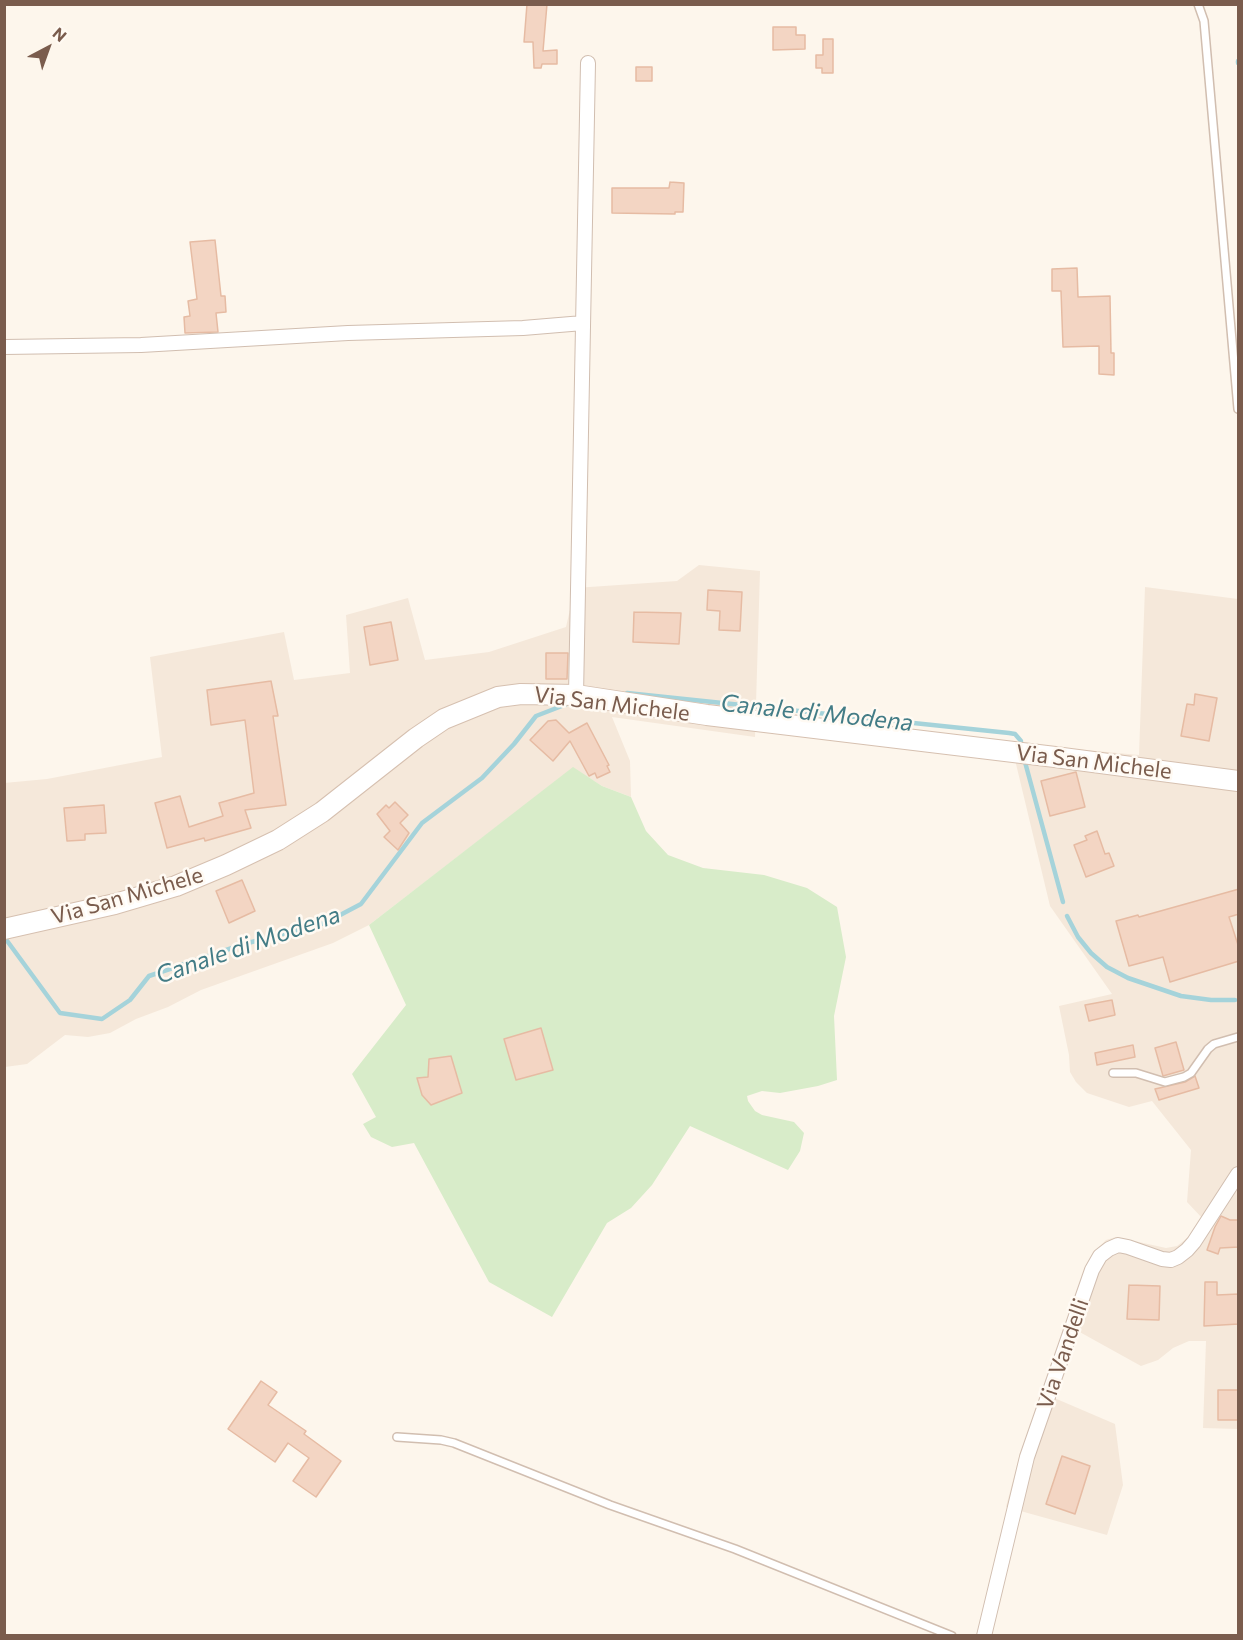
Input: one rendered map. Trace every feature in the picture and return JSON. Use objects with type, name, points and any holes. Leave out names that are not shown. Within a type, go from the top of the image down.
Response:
[{"type":"main road","name":"Via San Michele","points":[[4,928],[115,904],[176,885],[237,860],[278,840],[322,812],[416,738],[444,719],[498,697],[521,694],[576,696],[707,715],[1239,781]]},
{"type":"street","points":[[576,696],[588,63]]},
{"type":"street","points":[[4,347],[141,345],[348,333],[523,328],[583,323]]},
{"type":"street","name":"Via Vandelli","points":[[984,1635],[1027,1457],[1092,1270],[1100,1257],[1118,1245],[1162,1259],[1171,1260],[1178,1257],[1194,1242],[1239,1174]]},
{"type":"lane","points":[[1198,4],[1204,21],[1239,409]]},
{"type":"lane","points":[[1113,1073],[1136,1073],[1165,1082],[1184,1077],[1191,1073],[1214,1044],[1239,1037]]},
{"type":"lane","points":[[397,1437],[454,1443],[610,1505],[735,1549],[952,1635]]},
{"type":"shaded area","points":[[699,565],[760,571],[755,737],[612,717],[630,761],[631,797],[602,786],[573,768],[369,925],[333,943],[201,990],[110,1033],[88,1037],[65,1035],[27,1064],[5,1067],[4,783],[47,779],[162,757],[150,657],[284,632],[294,680],[350,673],[346,615],[408,598],[425,660],[489,652],[566,627],[575,588],[677,581]]},
{"type":"shaded area","points":[[1145,587],[1238,599],[1238,1429],[1203,1428],[1206,1341],[1189,1341],[1173,1348],[1158,1360],[1141,1366],[1067,1325],[1077,1291],[1097,1249],[1106,1240],[1116,1237],[1166,1248],[1177,1246],[1190,1236],[1203,1219],[1187,1202],[1191,1150],[1152,1101],[1129,1107],[1087,1093],[1070,1072],[1069,1055],[1059,1006],[1112,994],[1050,906],[1011,743],[1139,755]]},
{"type":"shaded area","points":[[1045,1394],[1115,1424],[1123,1485],[1107,1535],[1006,1507],[1019,1457]]},
{"type":"green space","points":[[573,767],[602,786],[631,797],[646,831],[668,855],[703,868],[764,875],[807,888],[837,907],[846,957],[834,1016],[837,1080],[780,1093],[762,1091],[747,1096],[755,1111],[762,1115],[794,1122],[804,1133],[800,1151],[788,1170],[690,1126],[652,1185],[631,1208],[607,1223],[552,1317],[489,1282],[414,1143],[392,1147],[371,1137],[363,1124],[376,1117],[352,1074],[406,1005],[369,925]]},
{"type":"building","points":[[527,4],[547,4],[543,51],[557,50],[557,64],[542,64],[541,68],[534,68],[533,42],[524,42]]},
{"type":"building","points":[[773,27],[796,27],[796,35],[805,35],[805,49],[773,50]]},
{"type":"building","points":[[823,39],[833,39],[833,73],[822,73],[822,68],[816,68],[816,55],[823,55]]},
{"type":"building","points":[[636,67],[652,67],[652,81],[636,81]]},
{"type":"building","points":[[670,182],[684,183],[683,212],[675,212],[675,214],[612,213],[612,188],[669,188]]},
{"type":"building","points":[[215,240],[221,296],[225,296],[226,312],[216,313],[218,332],[185,333],[184,317],[190,316],[188,301],[197,299],[190,242]]},
{"type":"building","points":[[1077,268],[1078,297],[1110,296],[1111,353],[1114,353],[1114,375],[1099,374],[1099,346],[1063,347],[1061,291],[1052,291],[1052,269]]},
{"type":"building","points":[[708,590],[742,592],[740,631],[719,630],[720,611],[707,610]]},
{"type":"building","points":[[634,612],[681,613],[679,644],[633,642]]},
{"type":"building","points":[[391,622],[398,660],[370,665],[364,627]]},
{"type":"building","points":[[546,653],[568,653],[567,679],[546,679]]},
{"type":"building","points":[[271,681],[278,716],[273,716],[286,805],[245,810],[251,828],[205,841],[204,838],[167,848],[155,803],[180,796],[189,827],[223,816],[219,803],[254,793],[245,720],[211,725],[207,690]]},
{"type":"building","points":[[1195,694],[1217,698],[1209,741],[1181,736],[1187,704],[1194,705]]},
{"type":"building","points":[[556,720],[569,733],[587,723],[609,765],[607,766],[610,772],[597,778],[595,773],[589,776],[570,741],[553,761],[530,740],[548,721]]},
{"type":"building","points":[[1076,772],[1085,807],[1050,816],[1041,781]]},
{"type":"building","points":[[395,802],[408,815],[400,823],[409,833],[398,850],[384,837],[390,831],[377,814],[386,805],[389,808]]},
{"type":"building","points":[[104,805],[106,833],[85,834],[85,840],[67,841],[64,808]]},
{"type":"building","points":[[1097,831],[1105,854],[1109,853],[1114,866],[1086,877],[1074,845],[1087,840],[1085,836]]},
{"type":"building","points":[[242,880],[255,911],[229,923],[216,891]]},
{"type":"building","points":[[1239,889],[1239,914],[1229,917],[1239,948],[1239,961],[1170,982],[1163,957],[1129,966],[1116,921],[1138,915],[1139,917]]},
{"type":"building","points":[[1112,1000],[1115,1015],[1089,1021],[1085,1005]]},
{"type":"building","points":[[541,1028],[553,1070],[516,1080],[504,1039]]},
{"type":"building","points":[[1176,1042],[1184,1070],[1163,1076],[1155,1048]]},
{"type":"building","points":[[1133,1045],[1135,1057],[1097,1065],[1095,1053]]},
{"type":"building","points":[[451,1056],[462,1093],[431,1105],[422,1095],[417,1078],[428,1077],[429,1059]]},
{"type":"building","points":[[1195,1076],[1199,1088],[1159,1100],[1155,1089],[1185,1082]]},
{"type":"building","points":[[1221,1216],[1230,1220],[1239,1220],[1239,1247],[1220,1248],[1218,1254],[1207,1250]]},
{"type":"building","points":[[1205,1282],[1217,1282],[1217,1295],[1239,1294],[1239,1324],[1204,1326]]},
{"type":"building","points":[[1129,1285],[1160,1286],[1159,1320],[1127,1319]]},
{"type":"building","points":[[261,1381],[277,1392],[268,1405],[306,1431],[304,1434],[341,1461],[316,1497],[293,1481],[309,1458],[288,1443],[275,1462],[228,1429]]},
{"type":"building","points":[[1218,1390],[1239,1390],[1239,1420],[1218,1420]]},
{"type":"building","points":[[1062,1456],[1090,1466],[1075,1514],[1046,1504]]},
{"type":"waterway","name":"Canale di Modena","points":[[627,693],[1009,733],[1015,734],[1021,741]]},
{"type":"waterway","name":"Canale di Modena","points":[[5,938],[60,1013],[102,1019],[130,1000],[149,976],[244,944],[325,923],[361,904],[422,823],[482,778],[514,744],[536,716],[567,704]]},
{"type":"waterway","name":"Canale di Modena","points":[[1025,762],[1063,902]]},
{"type":"waterway","name":"Canale di Modena","points":[[1067,916],[1078,937],[1091,953],[1107,967],[1128,978],[1181,996],[1235,1000]]}]
